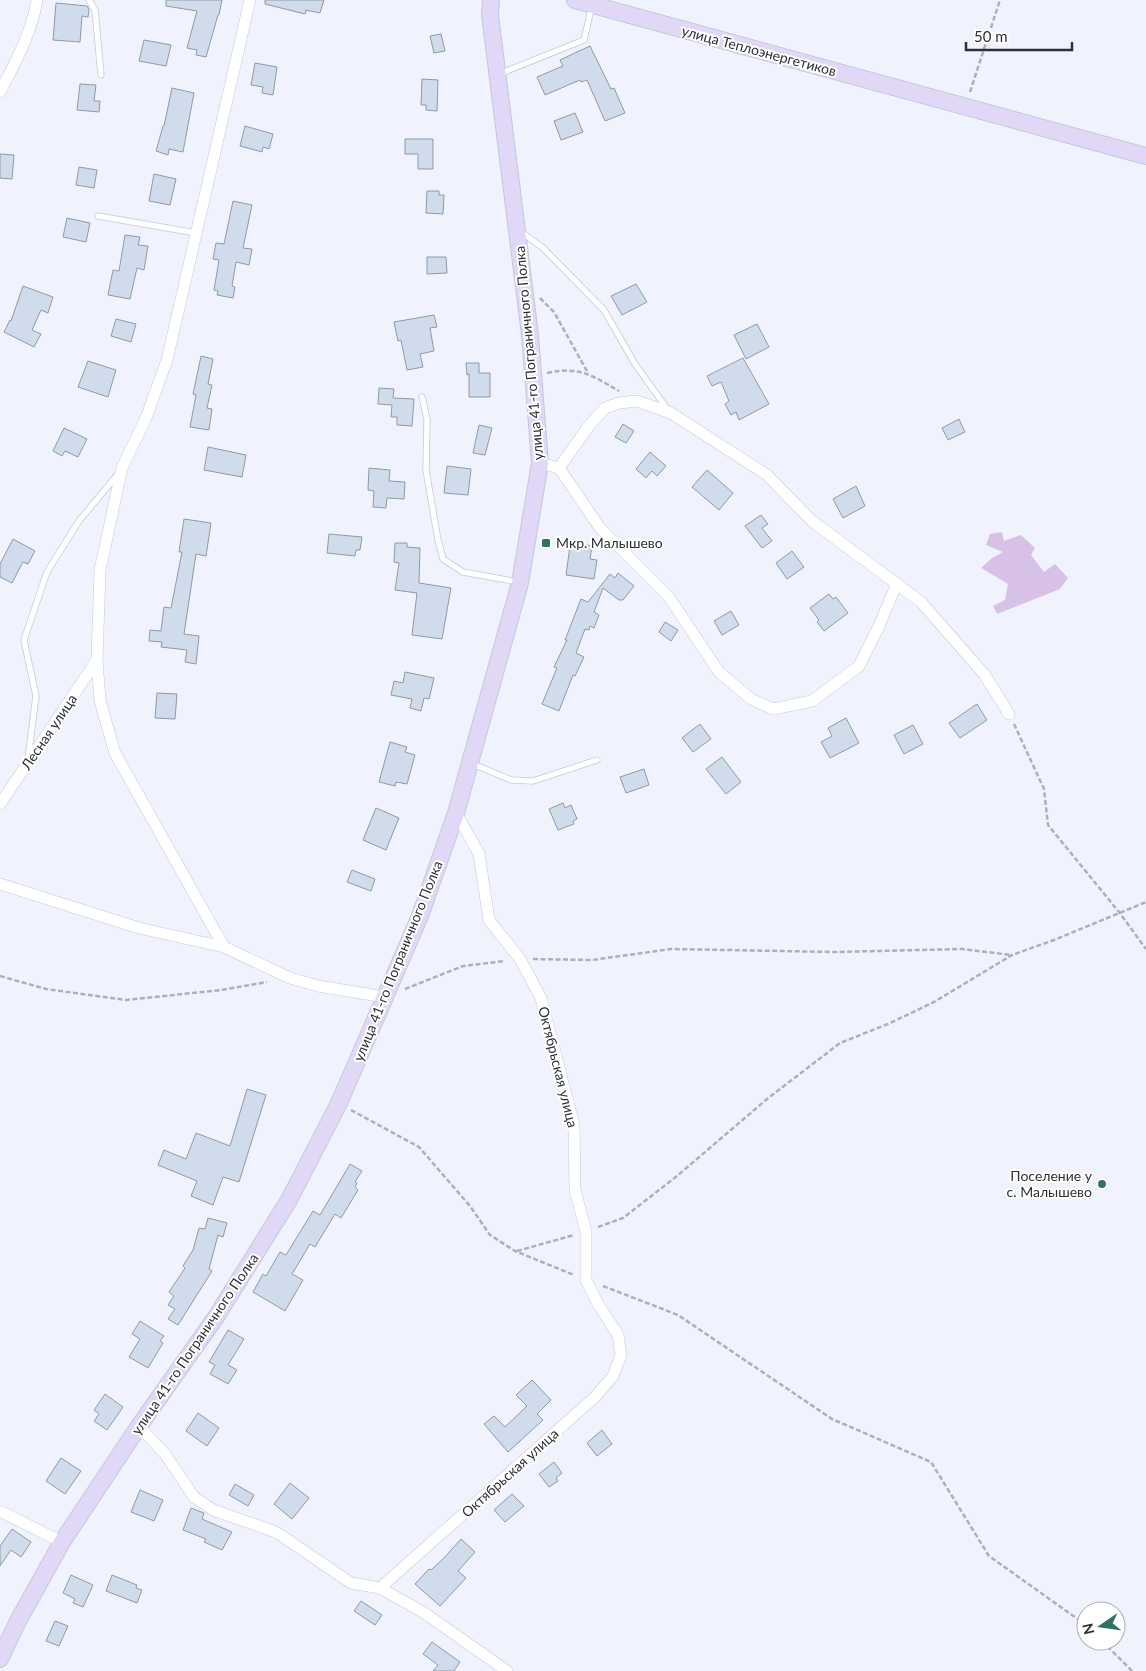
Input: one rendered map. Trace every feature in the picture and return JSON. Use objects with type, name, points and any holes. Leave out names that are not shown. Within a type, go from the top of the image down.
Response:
[{"type":"street","points":[[0,92],[15,64],[36,10],[37,0]]},
{"type":"street","points":[[224,947],[115,752],[100,701],[97,660],[100,570],[122,468],[146,418],[167,360],[250,0]]},
{"type":"street","name":"улица 41-го Пограничного Полка","points":[[0,1659],[18,1621],[62,1542],[139,1426],[216,1317],[290,1200],[339,1103],[420,916],[456,813],[471,763],[520,583],[540,463],[534,376],[490,15],[491,0]]},
{"type":"street","name":"улица Теплоэнергетиков","points":[[575,0],[1146,156]]},
{"type":"street","points":[[559,468],[588,426],[605,408],[620,403],[637,401],[671,414],[767,475],[812,521],[921,602],[984,674],[1009,714]]},
{"type":"street","points":[[540,463],[559,468],[600,528],[669,597],[719,672],[751,699],[773,709],[812,701],[859,666],[897,583]]},
{"type":"street","name":"Лесная улица","points":[[0,804],[97,660]]},
{"type":"street","name":"Октябрьская улица","points":[[380,1588],[596,1397],[613,1376],[620,1355],[618,1335],[598,1304],[586,1280],[586,1232],[575,1190],[574,1125],[541,998],[520,959],[489,920],[479,854],[456,813]]},
{"type":"street","points":[[0,884],[139,928],[224,947],[290,978],[318,986],[385,997]]},
{"type":"street","points":[[139,1426],[165,1454],[194,1497],[213,1510],[276,1532],[351,1583],[380,1588],[423,1612],[507,1671]]},
{"type":"street","points":[[0,1510],[62,1542]]},
{"type":"lane","points":[[89,0],[96,10],[101,75]]},
{"type":"lane","points":[[497,75],[584,40],[592,4]]},
{"type":"lane","points":[[98,216],[196,233]]},
{"type":"lane","points":[[517,229],[542,247],[604,310],[635,364],[671,414]]},
{"type":"lane","points":[[422,397],[427,419],[426,470],[443,559],[463,572],[520,583]]},
{"type":"lane","points":[[27,764],[36,696],[24,640],[46,572],[79,521],[122,468]]},
{"type":"lane","points":[[471,763],[512,780],[533,781],[597,760]]},
{"type":"path","points":[[965,108],[1000,0]]},
{"type":"path","points":[[523,281],[554,312],[588,373]]},
{"type":"path","points":[[534,376],[562,370],[588,373],[637,401]]},
{"type":"path","points":[[1009,714],[1044,789],[1048,825],[1119,912],[1146,949]]},
{"type":"path","points":[[515,1251],[586,1232],[623,1218],[677,1176],[767,1099],[840,1043],[888,1024],[934,1002],[1012,955],[1146,902]]},
{"type":"path","points":[[385,997],[463,966],[520,959],[592,960],[671,949],[835,952],[962,949],[1012,955]]},
{"type":"path","points":[[0,976],[46,989],[126,1000],[221,990],[290,978]]},
{"type":"path","points":[[339,1103],[419,1147],[470,1206],[490,1236],[515,1251],[678,1315],[832,1419],[931,1462],[989,1556],[1076,1618]]},
{"type":"path","points":[[1112,1651],[1132,1671]]},
{"type":"shaded area","points":[[1002,532],[1004,541],[1021,535],[1035,548],[1031,555],[1044,572],[1055,564],[1068,578],[1060,589],[997,614],[993,606],[1005,600],[1008,584],[981,568],[992,558],[1003,552],[986,545],[990,534]]},
{"type":"building","points":[[166,0],[222,0],[206,57],[196,55],[197,50],[187,48],[197,11],[166,6]]},
{"type":"building","points":[[265,0],[324,0],[320,13],[306,10],[305,14],[265,4]]},
{"type":"building","points":[[56,3],[87,6],[89,9],[88,17],[82,16],[80,42],[53,40]]},
{"type":"building","points":[[441,34],[445,51],[434,53],[430,36]]},
{"type":"building","points":[[144,40],[171,45],[166,66],[139,61]]},
{"type":"building","points":[[590,46],[611,89],[614,88],[625,113],[605,121],[587,80],[581,82],[580,80],[545,95],[537,77],[563,66],[560,60]]},
{"type":"building","points":[[255,63],[277,67],[273,95],[262,93],[263,87],[251,85]]},
{"type":"building","points":[[422,79],[438,80],[437,111],[426,110],[426,105],[421,105]]},
{"type":"building","points":[[80,84],[96,85],[94,101],[100,101],[99,112],[77,110]]},
{"type":"building","points":[[172,88],[194,93],[183,152],[169,149],[168,155],[156,151],[164,126]]},
{"type":"building","points":[[575,113],[583,132],[561,140],[554,121]]},
{"type":"building","points":[[245,126],[273,134],[269,149],[263,147],[262,152],[240,146]]},
{"type":"building","points":[[405,139],[433,139],[433,169],[418,169],[418,154],[405,154]]},
{"type":"building","points":[[0,154],[14,155],[12,179],[0,178]]},
{"type":"building","points":[[79,167],[97,170],[94,188],[76,185]]},
{"type":"building","points":[[154,174],[176,179],[170,205],[149,201]]},
{"type":"building","points":[[427,191],[439,191],[439,195],[444,195],[443,214],[426,213]]},
{"type":"building","points":[[233,201],[252,205],[243,248],[252,249],[249,265],[236,262],[232,286],[235,287],[233,298],[217,295],[218,291],[214,290],[219,260],[213,259],[216,243],[224,244]]},
{"type":"building","points":[[67,218],[90,223],[86,242],[63,237]]},
{"type":"building","points":[[125,235],[140,237],[138,245],[148,246],[144,270],[137,268],[130,299],[108,295],[113,270],[119,271]]},
{"type":"building","points":[[427,257],[446,257],[447,273],[427,274]]},
{"type":"building","points":[[636,284],[647,302],[622,315],[611,296]]},
{"type":"building","points":[[23,286],[53,297],[48,313],[41,310],[32,330],[41,334],[34,347],[4,332],[11,321]]},
{"type":"building","points":[[434,315],[437,327],[430,328],[434,351],[420,354],[423,367],[407,370],[401,340],[398,341],[394,322]]},
{"type":"building","points":[[116,319],[136,324],[131,342],[111,336]]},
{"type":"building","points":[[757,324],[769,347],[746,359],[734,335]]},
{"type":"building","points":[[201,356],[213,359],[208,384],[212,385],[207,408],[212,409],[209,430],[190,427],[196,395],[193,394]]},
{"type":"building","points":[[743,358],[769,404],[739,420],[736,412],[731,415],[725,404],[729,401],[721,382],[712,386],[707,376]]},
{"type":"building","points":[[88,361],[116,370],[108,397],[78,387]]},
{"type":"building","points":[[466,363],[479,363],[479,373],[490,373],[490,397],[469,397],[469,374],[467,375]]},
{"type":"building","points":[[379,388],[394,389],[393,398],[414,399],[412,426],[397,425],[397,417],[391,417],[392,405],[378,404]]},
{"type":"building","points":[[959,419],[965,432],[948,440],[942,428]]},
{"type":"building","points":[[623,424],[634,431],[626,443],[615,437]]},
{"type":"building","points":[[479,425],[492,428],[485,455],[473,453]]},
{"type":"building","points":[[64,428],[87,439],[78,457],[65,451],[62,456],[53,451]]},
{"type":"building","points":[[208,447],[246,455],[242,477],[204,470]]},
{"type":"building","points":[[650,452],[666,466],[657,476],[652,471],[646,478],[636,469]]},
{"type":"building","points":[[447,466],[471,469],[468,495],[444,493]]},
{"type":"building","points":[[369,468],[390,470],[389,481],[405,482],[404,499],[387,498],[386,508],[373,507],[374,491],[368,490]]},
{"type":"building","points":[[707,470],[733,493],[719,510],[692,487]]},
{"type":"building","points":[[856,486],[865,506],[843,518],[833,499]]},
{"type":"building","points":[[761,515],[768,524],[762,528],[772,541],[762,548],[745,526]]},
{"type":"building","points":[[184,519],[211,523],[206,556],[196,554],[184,634],[199,636],[196,664],[185,662],[187,650],[161,647],[162,642],[149,641],[150,630],[161,631],[164,607],[171,608],[182,552],[179,552]]},
{"type":"building","points":[[329,534],[362,537],[360,550],[356,550],[355,556],[327,553]]},
{"type":"building","points":[[13,539],[35,551],[28,564],[23,562],[12,583],[0,577],[0,564]]},
{"type":"building","points":[[395,543],[407,543],[407,547],[420,548],[419,583],[451,588],[442,639],[412,635],[417,593],[395,590],[399,563],[394,562]]},
{"type":"building","points":[[582,544],[592,546],[590,559],[597,560],[594,579],[566,575],[570,546],[581,548]]},
{"type":"building","points":[[792,551],[804,567],[787,579],[776,563]]},
{"type":"building","points":[[618,573],[634,586],[623,600],[619,600],[603,588],[594,612],[599,615],[594,628],[590,626],[589,630],[585,629],[576,653],[584,657],[575,676],[573,675],[559,711],[542,704],[557,668],[554,667],[567,640],[565,640],[581,599],[588,602],[610,574],[615,578]]},
{"type":"building","points":[[829,594],[833,599],[836,597],[848,613],[824,631],[810,608]]},
{"type":"building","points":[[731,611],[739,625],[722,635],[714,621]]},
{"type":"building","points":[[665,622],[678,630],[671,641],[659,632]]},
{"type":"building","points":[[405,672],[434,678],[429,699],[424,698],[421,711],[410,708],[412,699],[391,695],[394,681],[403,683]]},
{"type":"building","points":[[157,693],[177,694],[175,719],[155,718]]},
{"type":"building","points":[[977,704],[987,720],[960,738],[949,723]]},
{"type":"building","points":[[846,718],[859,743],[830,758],[821,742],[832,736],[828,728]]},
{"type":"building","points":[[700,724],[711,739],[693,752],[682,738]]},
{"type":"building","points":[[913,725],[923,744],[904,754],[894,735]]},
{"type":"building","points":[[390,742],[407,747],[405,752],[415,755],[407,784],[396,782],[395,786],[379,782]]},
{"type":"building","points":[[722,757],[741,782],[726,794],[706,769]]},
{"type":"building","points":[[644,769],[649,785],[626,793],[620,777]]},
{"type":"building","points":[[563,803],[565,808],[571,805],[577,819],[573,821],[574,824],[558,830],[549,809]]},
{"type":"building","points":[[376,808],[399,818],[386,850],[363,840]]},
{"type":"building","points":[[352,870],[375,879],[371,891],[347,882]]},
{"type":"building","points":[[247,1089],[266,1095],[239,1182],[223,1177],[213,1205],[191,1196],[197,1181],[158,1165],[164,1150],[186,1159],[196,1133],[230,1146]]},
{"type":"building","points":[[350,1164],[362,1171],[355,1182],[357,1183],[355,1187],[358,1190],[341,1218],[335,1214],[315,1247],[310,1244],[292,1274],[303,1280],[285,1311],[253,1292],[263,1274],[266,1276],[280,1252],[286,1255],[313,1211],[320,1215]]},
{"type":"building","points":[[208,1218],[227,1223],[223,1237],[218,1235],[209,1269],[212,1271],[178,1325],[168,1319],[175,1309],[168,1305],[174,1296],[169,1292],[185,1268],[183,1266],[193,1250],[199,1228],[205,1229]]},
{"type":"building","points":[[140,1321],[164,1336],[160,1341],[163,1343],[148,1368],[129,1357],[140,1339],[132,1334]]},
{"type":"building","points":[[228,1330],[244,1339],[228,1365],[237,1370],[228,1384],[210,1374],[215,1365],[209,1362]]},
{"type":"building","points":[[532,1380],[551,1400],[537,1414],[543,1420],[508,1452],[484,1424],[494,1416],[505,1427],[527,1406],[516,1395]]},
{"type":"building","points":[[105,1394],[123,1407],[107,1430],[94,1421],[99,1414],[94,1410]]},
{"type":"building","points":[[198,1413],[219,1428],[207,1446],[186,1431]]},
{"type":"building","points":[[602,1430],[612,1444],[597,1456],[587,1443]]},
{"type":"building","points":[[61,1458],[81,1471],[65,1494],[46,1481]]},
{"type":"building","points":[[554,1462],[562,1473],[556,1478],[558,1481],[549,1487],[539,1474]]},
{"type":"building","points":[[290,1483],[309,1498],[292,1519],[274,1504]]},
{"type":"building","points":[[235,1484],[254,1495],[248,1506],[229,1495]]},
{"type":"building","points":[[140,1490],[163,1500],[154,1521],[131,1512]]},
{"type":"building","points":[[512,1494],[524,1506],[505,1522],[494,1510]]},
{"type":"building","points":[[191,1508],[204,1513],[202,1519],[232,1532],[222,1550],[204,1542],[206,1539],[183,1530]]},
{"type":"building","points":[[12,1529],[31,1542],[21,1557],[11,1550],[0,1566],[0,1546]]},
{"type":"building","points":[[461,1539],[475,1552],[458,1571],[466,1578],[440,1606],[415,1584],[429,1569],[431,1570],[444,1558]]},
{"type":"building","points":[[71,1575],[93,1585],[83,1607],[73,1603],[75,1599],[63,1593]]},
{"type":"building","points":[[112,1575],[137,1585],[136,1588],[142,1590],[137,1603],[106,1591]]},
{"type":"building","points":[[361,1601],[382,1615],[375,1625],[354,1611]]},
{"type":"building","points":[[55,1621],[68,1626],[59,1646],[46,1641]]},
{"type":"building","points":[[432,1642],[460,1662],[454,1671],[433,1671],[438,1665],[423,1654]]},
{"type":"place","name":"Мкр. Малышево","points":[[546,543]]},
{"type":"place","name":"Поселение у с. Малышево","points":[[1102,1184]]}]
